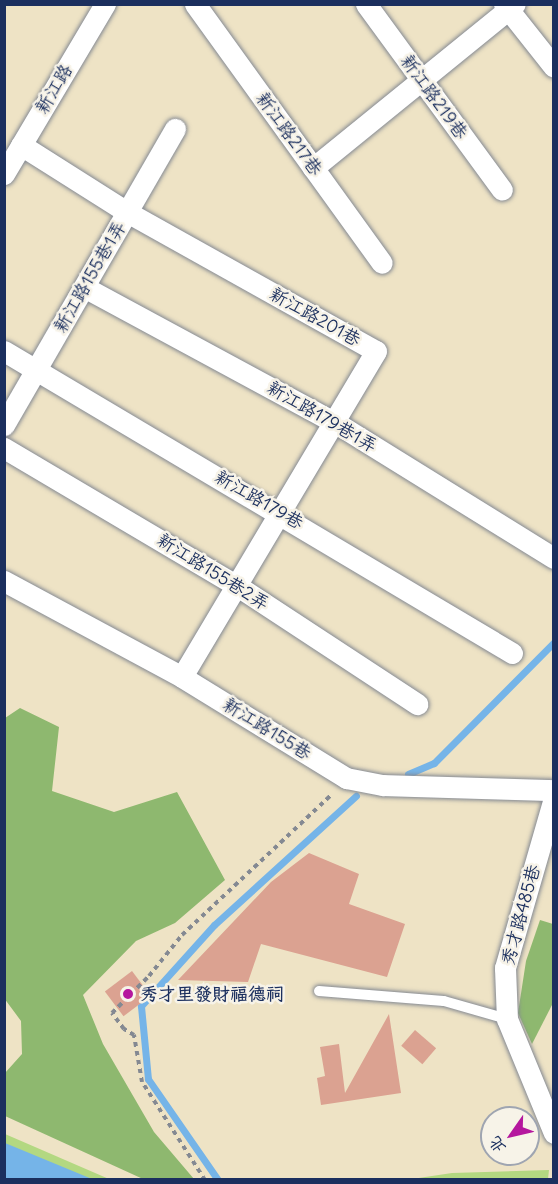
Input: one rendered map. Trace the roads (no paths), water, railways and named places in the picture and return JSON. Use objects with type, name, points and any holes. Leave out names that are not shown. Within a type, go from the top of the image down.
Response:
[{"type":"street","name":"新江路","points":[[4,174],[105,4]]},
{"type":"street","name":"新江路217巷","points":[[195,4],[382,263]]},
{"type":"street","name":"新江路219巷","points":[[366,4],[502,190]]},
{"type":"street","points":[[313,168],[509,6],[554,67]]},
{"type":"street","name":"新江路155巷1弄","points":[[4,425],[175,129]]},
{"type":"street","name":"新江路201巷","points":[[21,145],[127,212],[376,351],[336,423],[182,677]]},
{"type":"street","name":"新江路179巷1弄","points":[[84,287],[336,423],[554,558]]},
{"type":"street","name":"新江路179巷","points":[[4,351],[36,372],[281,512],[512,653]]},
{"type":"street","name":"新江路155巷2弄","points":[[4,448],[236,585],[417,704]]},
{"type":"street","name":"新江路155巷","points":[[4,581],[182,677],[346,778],[382,785],[554,790]]},
{"type":"street","name":"秀才路485巷","points":[[554,798],[505,969],[507,1019],[554,1133]]},
{"type":"lane","points":[[319,991],[444,1001],[507,1019]]},
{"type":"water","points":[[5,1143],[92,1179],[5,1179]]},
{"type":"waterway","points":[[408,774],[434,763],[554,642]]},
{"type":"waterway","points":[[218,1180],[148,1079],[141,1006],[214,925],[356,796]]},
{"type":"place","name":"秀才里發財福德祠","points":[[128,994]]}]
